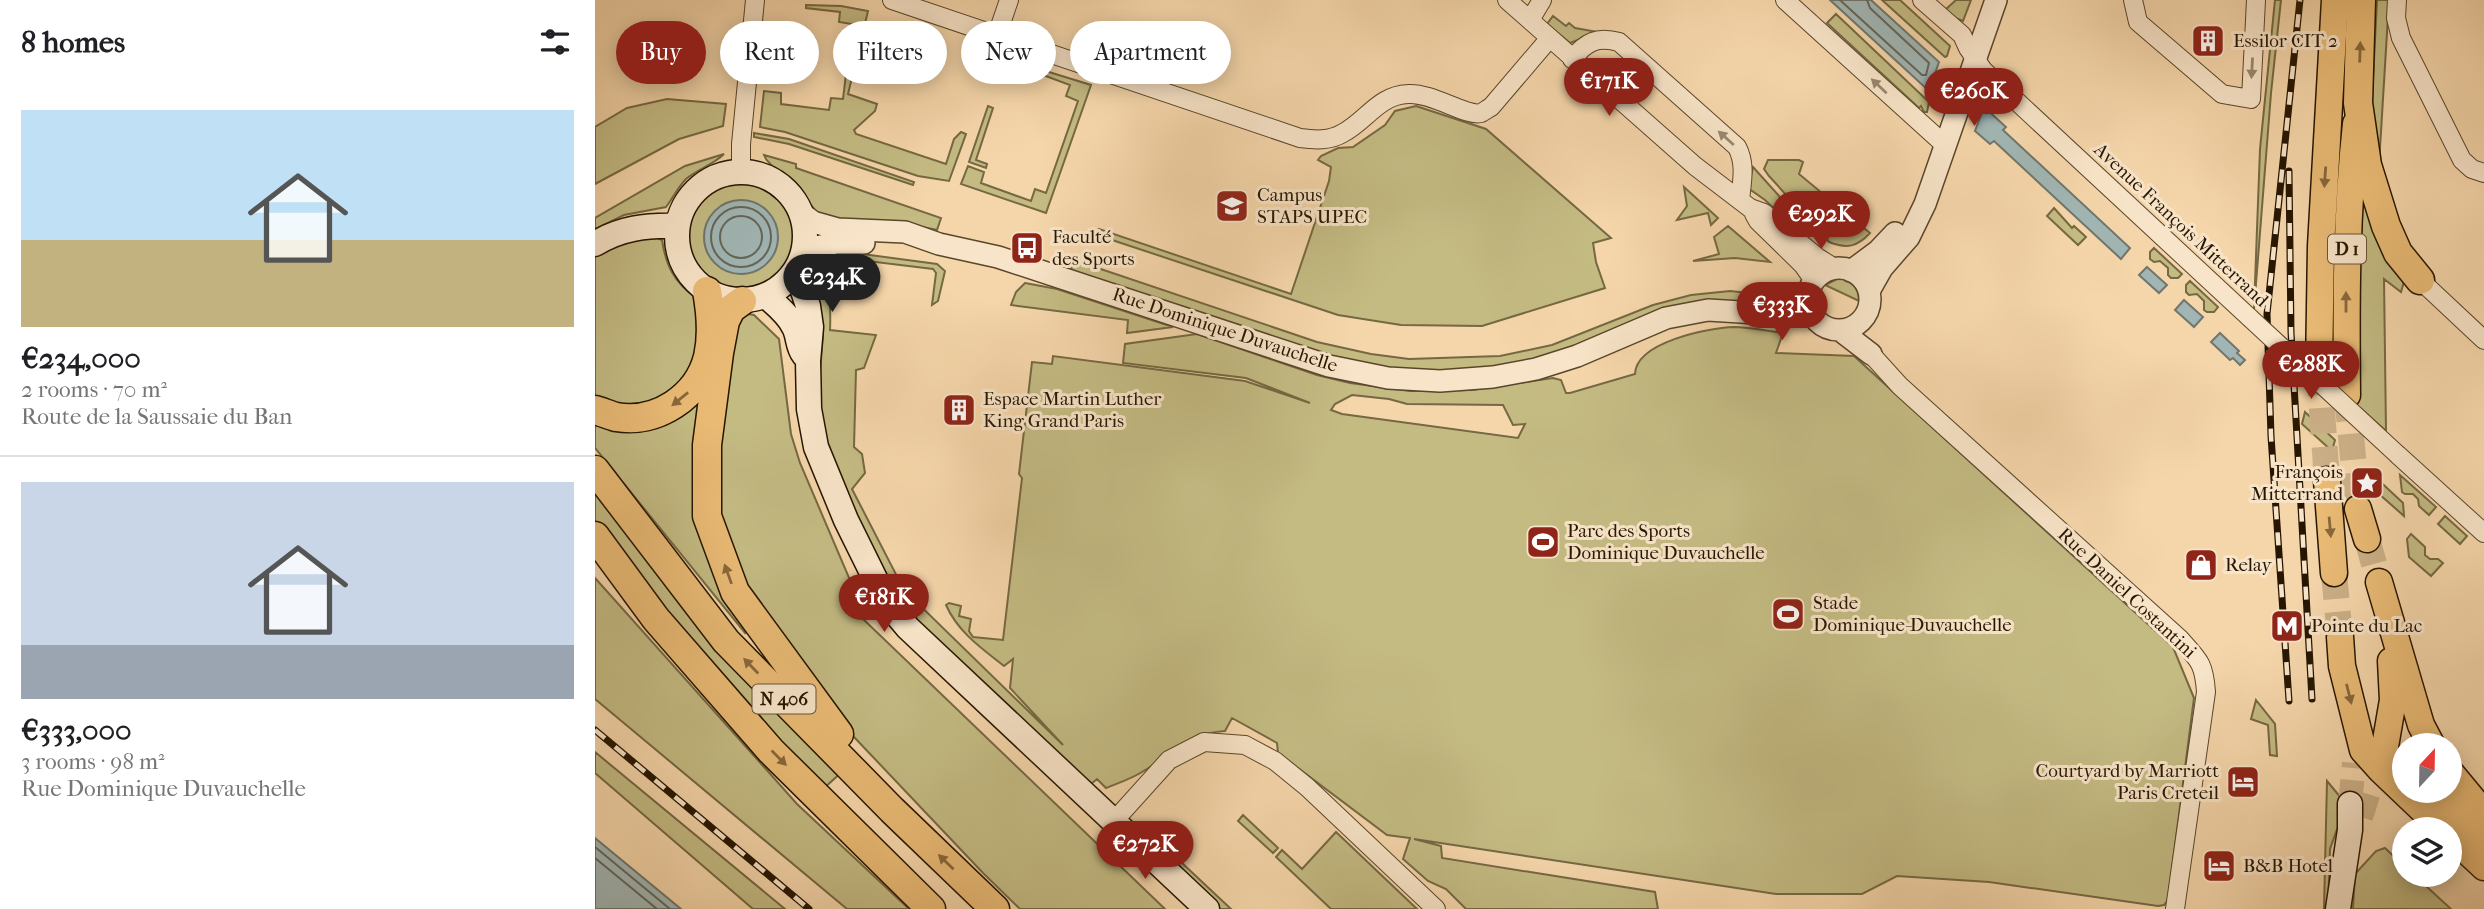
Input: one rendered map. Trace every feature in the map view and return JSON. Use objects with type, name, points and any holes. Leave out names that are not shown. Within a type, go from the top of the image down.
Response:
[{"type":"highway","name":"D 1","points":[[2358,103],[2361,0]]},
{"type":"highway","points":[[2358,103],[2367,165],[2386,226],[2398,253],[2420,280]]},
{"type":"highway","points":[[595,410],[617,417],[651,415],[678,403],[697,384],[708,357],[711,317],[707,292]]},
{"type":"highway","points":[[754,298],[731,309],[725,321],[707,445],[707,516],[735,592],[832,726],[885,788],[892,810]]},
{"type":"highway","name":"N 406","points":[[595,470],[726,640],[892,810],[995,909]]},
{"type":"highway","name":"N 406","points":[[595,536],[656,619],[771,751],[931,909]]},
{"type":"highway","points":[[595,567],[631,603],[656,619]]},
{"type":"main road","name":"D 1","points":[[2319,369],[2321,246],[2336,0]]},
{"type":"main road","name":"D 1","points":[[2347,395],[2347,226],[2358,103]]},
{"type":"main road","points":[[800,260],[783,285],[754,298],[724,299],[707,292],[682,264],[677,245],[677,226],[687,201],[706,182],[723,174],[741,172],[760,175],[777,183],[791,196],[801,213],[805,231],[800,260],[811,327],[808,361],[809,409],[816,447],[846,520],[887,603],[908,628],[1207,909]]},
{"type":"main road","points":[[595,244],[613,233],[628,229],[677,226]]},
{"type":"main road","points":[[754,298],[786,314],[795,328],[800,349],[808,361]]},
{"type":"main road","points":[[2326,480],[2334,573]]},
{"type":"main road","points":[[2358,509],[2367,539]]},
{"type":"main road","points":[[2379,582],[2425,733]]},
{"type":"main road","points":[[2376,764],[2393,700],[2388,611]]},
{"type":"main road","points":[[2340,636],[2342,666],[2376,764],[2431,817]]},
{"type":"main road","points":[[2462,786],[2484,813]]},
{"type":"main road","points":[[2443,803],[2484,845]]},
{"type":"main road","points":[[2338,909],[2354,817]]},
{"type":"main road","points":[[2462,846],[2484,867]]},
{"type":"street","points":[[741,172],[741,144],[755,0]]},
{"type":"street","points":[[892,0],[961,24]]},
{"type":"street","points":[[1002,21],[1009,0]]},
{"type":"street","points":[[1507,0],[1695,166],[1745,204],[1764,214],[1817,257],[1859,275],[1869,291]]},
{"type":"street","points":[[1530,20],[1542,0]]},
{"type":"street","points":[[1785,0],[1945,145]]},
{"type":"street","name":"Avenue François Mitterrand","points":[[1922,0],[1962,36],[1975,60],[2008,94],[2484,533]]},
{"type":"street","points":[[1571,59],[1593,40],[1604,38],[1619,42],[1737,147],[1742,157],[1745,204],[1758,221],[1803,265],[1812,288],[1810,310],[1816,321],[1831,329],[1850,327],[1869,308],[1869,291],[1882,268],[1909,237],[1920,215],[1996,0]]},
{"type":"street","points":[[2133,0],[2132,6],[2138,22],[2222,94],[2251,99],[2256,0]]},
{"type":"street","points":[[2397,0],[2396,18],[2401,38],[2462,160],[2472,169],[2484,173]]},
{"type":"street","points":[[1056,56],[1300,138],[1317,140],[1343,134],[1380,103],[1405,93],[1437,98],[1469,113],[1480,113],[1491,107],[1549,39]]},
{"type":"street","name":"Rue Dominique Duvauchelle","points":[[801,213],[813,222],[838,229],[905,232],[939,244],[998,257],[1329,366],[1388,378],[1440,381],[1493,377],[1535,369],[1577,356],[1655,323],[1687,313],[1708,310],[1757,313],[1788,309],[1812,288]]},
{"type":"street","points":[[1812,288],[1822,274],[1844,270],[1878,251],[1899,228],[1920,215]]},
{"type":"street","name":"Rue Dominique Duvauchelle","points":[[800,260],[837,243],[939,244]]},
{"type":"street","points":[[2420,280],[2484,340]]},
{"type":"street","name":"Rue Dominique Duvauchelle","points":[[1757,313],[1789,322],[1816,321]]},
{"type":"street","name":"Rue Daniel Costantini","points":[[1850,327],[1900,386],[2180,639],[2200,662],[2206,692],[2175,909]]},
{"type":"street","points":[[1114,821],[1169,760],[1204,742],[1245,745],[1275,761],[1307,787],[1436,909]]},
{"type":"shaded area","points":[[1882,0],[1900,0],[1950,46],[1947,56],[1945,57]]},
{"type":"shaded area","points":[[1956,0],[1971,0],[1963,21],[1945,10]]},
{"type":"shaded area","points":[[2275,0],[2281,0],[2254,309],[2260,149]]},
{"type":"shaded area","points":[[2377,0],[2389,0],[2378,181],[2370,142]]},
{"type":"shaded area","points":[[806,5],[841,6],[868,11],[866,21],[839,21],[840,12],[806,8]]},
{"type":"shaded area","points":[[1836,14],[1929,102],[1927,112],[1924,112],[1921,106],[1919,108],[1827,23]]},
{"type":"shaded area","points":[[1553,16],[1566,26],[1569,23],[1575,28],[1598,32],[1570,43],[1547,24]]},
{"type":"shaded area","points":[[1056,74],[1070,79],[1070,84],[1091,85],[1046,213],[961,184],[968,166],[984,172],[981,183],[1031,201],[1035,189],[1046,193],[1078,101],[1066,96],[1070,85],[1056,80]]},
{"type":"shaded area","points":[[845,84],[850,84],[848,94],[877,104],[875,111],[854,130],[856,134],[946,164],[954,139],[961,132],[966,134],[949,181],[918,176],[785,132],[760,127],[764,91],[781,93],[781,104],[829,110],[831,98],[843,99]]},
{"type":"shaded area","points":[[667,99],[726,104],[723,126],[679,139],[595,184],[595,127],[627,108]]},
{"type":"shaded area","points":[[988,106],[993,108],[976,160],[987,164],[986,168],[969,162]]},
{"type":"shaded area","points":[[1416,106],[1486,129],[1611,238],[1593,243],[1605,288],[1482,326],[1401,325],[1338,315],[1097,235],[1099,229],[1291,294],[1329,181],[1331,167],[1318,160],[1338,148],[1353,147],[1385,125],[1395,111]]},
{"type":"shaded area","points":[[754,133],[789,139],[914,182],[913,185],[789,144],[754,137]]},
{"type":"shaded area","points":[[724,154],[686,179],[666,207],[624,215],[595,229],[595,218],[685,166]]},
{"type":"shaded area","points":[[764,155],[796,164],[796,168],[941,218],[937,230],[895,223],[862,223],[823,217],[815,211],[792,180],[772,166]]},
{"type":"shaded area","points":[[1768,160],[1803,162],[1799,174],[1870,233],[1851,245],[1841,246],[1829,242],[1769,176],[1764,169]]},
{"type":"shaded area","points":[[1753,167],[1805,225],[1799,232],[1748,188]]},
{"type":"shaded area","points":[[741,180],[763,184],[781,196],[793,214],[797,236],[793,258],[781,276],[763,288],[741,292],[719,288],[701,276],[689,258],[685,236],[689,214],[701,196],[719,184]]},
{"type":"shaded area","points":[[2362,184],[2407,271],[2401,292],[2384,279],[2386,431],[2356,404]]},
{"type":"shaded area","points":[[1684,187],[1718,218],[1711,225],[1708,213],[1677,220],[1687,206]]},
{"type":"shaded area","points":[[2054,208],[2072,228],[2074,226],[2086,237],[2078,245],[2047,216]]},
{"type":"shaded area","points":[[1728,226],[1770,262],[1735,258],[1693,261],[1719,254],[1714,237]]},
{"type":"shaded area","points":[[647,234],[662,240],[672,273],[696,298],[703,336],[682,387],[638,408],[595,399],[595,255]]},
{"type":"shaded area","points":[[2154,248],[2182,274],[2178,278],[2171,278],[2168,268],[2160,261],[2154,262],[2150,259],[2150,252]]},
{"type":"shaded area","name":"Parc des Sports Dominique Duvauchelle","points":[[840,251],[937,264],[945,271],[938,301],[932,305],[936,273],[933,269],[843,258],[842,270],[830,279],[830,330],[876,335],[864,368],[856,370],[854,447],[862,454],[865,473],[852,489],[904,590],[1063,745],[1010,688],[1013,659],[1004,666],[987,653],[957,623],[946,605],[949,603],[961,606],[959,616],[971,619],[969,631],[973,637],[1003,640],[1032,362],[1052,364],[1053,356],[1245,381],[1310,403],[1246,378],[1123,363],[1125,344],[1197,334],[1317,375],[1350,383],[1410,391],[1472,390],[1553,378],[1561,380],[1566,393],[1570,393],[1635,374],[1638,363],[1660,345],[1708,330],[1734,327],[1783,333],[1776,353],[1854,356],[2173,647],[2194,698],[2168,900],[2164,905],[2158,906],[1989,882],[1897,876],[1862,894],[1776,894],[1414,839],[1441,846],[1442,858],[1655,892],[1658,909],[1466,909],[1446,889],[1428,881],[1403,859],[1410,838],[1387,835],[1278,753],[1277,743],[1232,718],[1225,731],[1190,740],[1133,777],[1106,788],[1097,779],[1091,784],[924,631],[894,594],[825,444],[818,397],[823,335],[812,283],[818,259]],"holes":[[[1352,395],[1407,404],[1503,405],[1513,425],[1525,424],[1518,438],[1342,414],[1331,410],[1335,404]]]},
{"type":"shaded area","points":[[1074,260],[1317,342],[1409,359],[1500,356],[1552,345],[1653,305],[1691,295],[1730,291],[1776,296],[1777,291],[1783,293],[1784,305],[1728,302],[1522,365],[1426,374],[1346,363],[1071,271]]},
{"type":"shaded area","points":[[1839,278],[1854,285],[1859,301],[1825,285]]},
{"type":"shaded area","points":[[2190,281],[2218,307],[2214,312],[2204,310],[2204,301],[2197,294],[2189,295],[2186,292],[2186,285]]},
{"type":"shaded area","points":[[1025,283],[1057,289],[1173,327],[1127,333],[1128,320],[1011,305],[1016,292]]},
{"type":"shaded area","points":[[742,313],[754,315],[779,339],[791,434],[800,463],[853,587],[862,618],[1165,909],[1020,909],[854,737],[755,605],[727,552],[719,506],[719,466],[731,321]]},
{"type":"shaded area","points":[[707,381],[699,462],[749,625],[745,633],[595,448],[595,419],[603,422]]},
{"type":"shaded area","points":[[2305,412],[2335,440],[2332,451],[2302,424]]},
{"type":"shaded area","points":[[2372,474],[2403,503],[2404,516],[2370,486]]},
{"type":"shaded area","points":[[2400,475],[2436,507],[2429,515],[2419,506],[2418,499],[2413,494],[2402,492]]},
{"type":"shaded area","points":[[595,483],[842,772],[824,788],[738,696],[595,523]]},
{"type":"shaded area","points":[[2445,516],[2467,536],[2460,544],[2438,524]]},
{"type":"shaded area","points":[[2411,534],[2425,547],[2425,555],[2443,563],[2431,576],[2409,557],[2407,539]]},
{"type":"shaded area","points":[[595,578],[797,804],[909,909],[847,909],[595,699]]},
{"type":"shaded area","points":[[2256,700],[2275,724],[2277,756],[2270,755],[2268,725],[2251,719]]},
{"type":"shaded area","points":[[595,752],[785,909],[753,909],[595,773]]},
{"type":"shaded area","points":[[2327,781],[2346,804],[2330,849],[2328,909],[2324,909]]},
{"type":"shaded area","points":[[1243,815],[1278,848],[1273,853],[1238,821]]},
{"type":"shaded area","points":[[1336,832],[1417,909],[1331,909],[1276,857],[1282,850],[1302,869]]},
{"type":"shaded area","points":[[1166,848],[1231,909],[1218,909],[1162,852]]},
{"type":"shaded area","points":[[2385,848],[2392,855],[2392,887],[2427,887],[2451,909],[2353,909],[2355,874],[2376,851]]},
{"type":"water","points":[[1830,0],[1871,0],[1939,62],[1929,91]]},
{"type":"water","points":[[1984,107],[2006,127],[2003,130],[2130,248],[2121,259],[1994,141],[1990,144],[1975,131]]},
{"type":"water","points":[[741,200],[755,203],[767,211],[775,223],[778,237],[775,251],[767,263],[755,271],[741,274],[727,271],[715,263],[707,251],[704,237],[707,223],[715,211],[727,203]]},
{"type":"water","points":[[2147,267],[2167,285],[2159,293],[2139,275]]},
{"type":"water","points":[[2184,300],[2203,317],[2194,327],[2175,310]]},
{"type":"water","points":[[2220,333],[2245,360],[2240,365],[2233,358],[2230,360],[2211,342]]},
{"type":"water","points":[[595,838],[681,909],[595,909]]},
{"type":"tunnel","points":[[2319,369],[2327,480]]},
{"type":"tunnel","points":[[2347,395],[2358,509]]},
{"type":"tunnel","points":[[2367,539],[2379,582]]},
{"type":"tunnel","points":[[2334,573],[2340,637]]},
{"type":"tunnel","points":[[2350,804],[2354,763]]},
{"type":"tunnel","points":[[2361,817],[2372,783]]},
{"type":"railway","points":[[2289,701],[2271,436],[2267,314],[2300,0]]},
{"type":"railway","points":[[2289,171],[2291,332],[2312,699]]},
{"type":"railway","points":[[595,730],[809,909]]},
{"type":"place","name":"Essilor CIT 2","points":[[2208,41]]},
{"type":"place","name":"Campus STAPS UPEC","points":[[1232,206]]},
{"type":"place","name":"Faculté des Sports","points":[[1027,248]]},
{"type":"place","name":"Espace Martin Luther King Grand Paris","points":[[959,410]]},
{"type":"place","name":"François Mitterrand","points":[[2367,483]]},
{"type":"place","name":"Parc des Sports Dominique Duvauchelle","points":[[1543,542]]},
{"type":"place","name":"Relay","points":[[2201,565]]},
{"type":"place","name":"Stade Dominique-Duvauchelle","points":[[1788,614]]},
{"type":"place","name":"Pointe du Lac","points":[[2287,626]]},
{"type":"place","name":"Courtyard by Marriott Paris Creteil","points":[[2243,782]]},
{"type":"place","name":"B&B Hotel","points":[[2219,866]]}]
